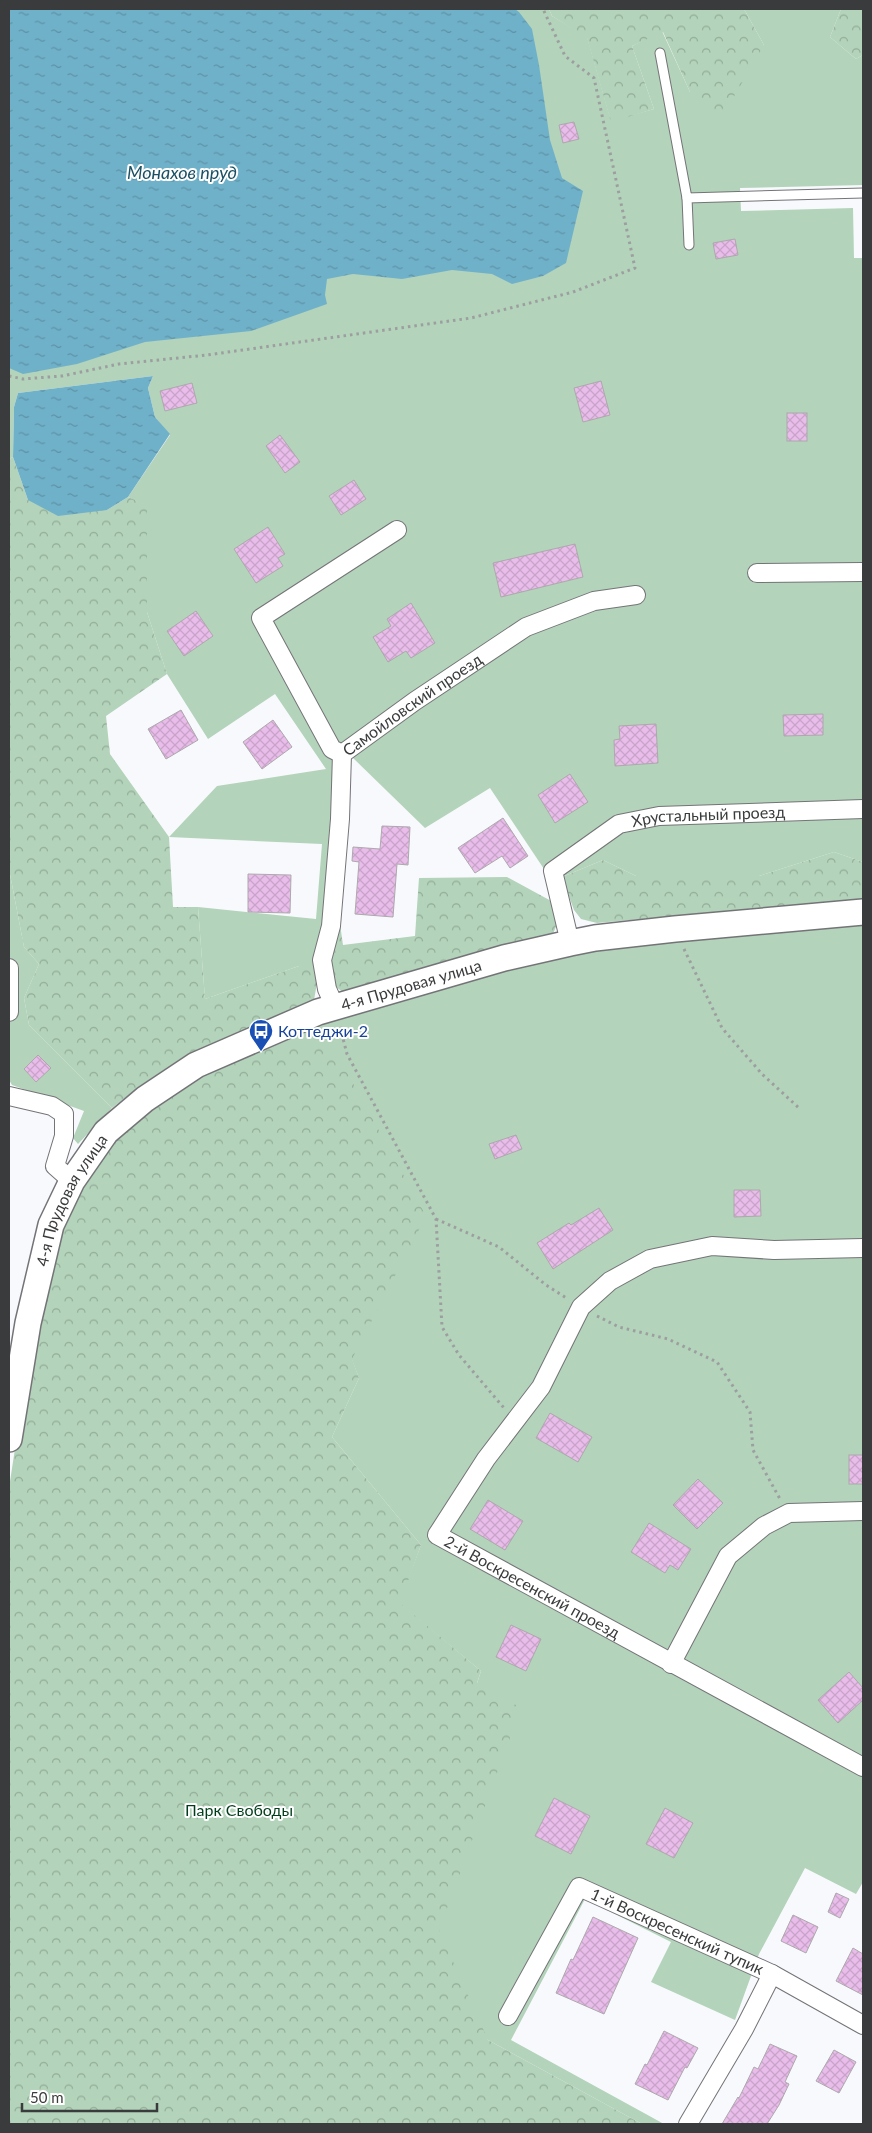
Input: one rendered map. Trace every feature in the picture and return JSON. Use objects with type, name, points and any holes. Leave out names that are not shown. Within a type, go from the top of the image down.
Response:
[{"type":"main road","name":"4-я Прудовая улица","points":[[9,1439],[28,1323],[51,1225],[72,1181],[106,1132],[145,1099],[196,1065],[318,1012],[504,958],[595,938],[863,912]]},
{"type":"street","points":[[342,754],[332,749],[261,618],[397,530]]},
{"type":"street","points":[[757,573],[863,572]]},
{"type":"street","name":"Самойловский проезд","points":[[335,1007],[327,989],[322,960],[331,926],[340,819],[342,754],[415,701],[526,627],[594,601],[636,595]]},
{"type":"street","name":"Хрустальный проезд","points":[[570,943],[553,871],[619,824],[659,816],[863,809]]},
{"type":"street","points":[[9,968],[9,1012]]},
{"type":"street","points":[[9,1096],[52,1106],[64,1114],[64,1136],[55,1166],[72,1181]]},
{"type":"street","name":"2-й Воскресенский проезд","points":[[863,1248],[774,1250],[712,1246],[650,1259],[610,1281],[581,1308],[541,1387],[486,1459],[437,1535],[863,1767]]},
{"type":"street","points":[[671,1664],[728,1556],[764,1526],[789,1513],[863,1511]]},
{"type":"street","name":"1-й Воскресенский тупик","points":[[508,2016],[578,1887],[772,1974]]},
{"type":"street","points":[[688,2124],[744,2029],[772,1974],[863,2025]]},
{"type":"lane","points":[[660,53],[687,198],[689,245]]},
{"type":"lane","points":[[687,198],[863,193]]},
{"type":"path","points":[[9,376],[23,379],[62,376],[119,364],[207,355],[471,318],[573,292],[635,268],[594,78],[565,56],[543,9]]},
{"type":"path","points":[[674,929],[722,1028],[762,1074],[800,1108]]},
{"type":"path","points":[[335,1007],[347,1054],[436,1219],[442,1327],[459,1355],[516,1422]]},
{"type":"path","points":[[436,1219],[499,1247],[546,1285],[581,1308],[619,1327],[668,1338],[718,1362],[750,1412],[753,1450],[789,1513]]},
{"type":"green space","points":[[9,9],[549,9],[552,16],[587,37],[611,121],[654,109],[632,46],[662,31],[690,92],[764,45],[744,9],[841,9],[830,37],[856,59],[863,55],[863,185],[740,188],[741,211],[853,208],[854,258],[863,258],[863,862],[834,852],[759,876],[636,876],[603,860],[562,877],[548,875],[490,788],[425,828],[351,756],[347,761],[320,966],[299,966],[205,999],[198,907],[316,919],[322,844],[169,837],[217,786],[326,769],[275,694],[208,739],[167,674],[147,612],[147,506],[128,497],[170,435],[155,417],[148,388],[153,376],[18,393],[14,407],[13,457],[9,459]]},
{"type":"green space","points":[[549,9],[744,9],[764,45],[722,117],[690,92],[663,32],[632,46],[654,109],[611,122],[587,38],[552,16]]},
{"type":"green space","points":[[841,9],[863,9],[863,55],[856,59],[830,37]]},
{"type":"green space","points":[[13,457],[28,500],[107,510],[128,497],[147,505],[147,612],[167,674],[106,716],[110,754],[169,837],[173,907],[198,907],[205,999],[299,966],[320,966],[314,1000],[188,1054],[140,1086],[112,1108],[29,1025],[24,998],[39,964],[24,947],[9,869],[9,459]]},
{"type":"green space","points":[[834,852],[863,862],[863,899],[597,923],[581,919],[574,910],[562,877],[603,860],[636,876],[759,876]]},
{"type":"green space","points":[[9,869],[24,947],[39,964],[24,998],[29,1025],[112,1108],[78,1144],[73,1138],[84,1111],[12,1085],[9,1080]]},
{"type":"green space","points":[[507,877],[553,902],[559,919],[553,934],[500,946],[346,993],[337,987],[332,980],[329,962],[340,924],[343,945],[415,936],[419,878]]},
{"type":"green space","points":[[863,923],[863,1882],[856,1894],[805,1868],[759,1954],[735,2020],[651,1982],[671,1942],[585,1899],[511,2040],[664,2124],[642,2124],[488,2040],[399,1924],[481,1671],[399,1603],[421,1545],[332,1437],[359,1378],[297,1218],[268,1043],[322,1022],[508,966],[578,951]]},
{"type":"green space","name":"Парк Свободы","points":[[268,1043],[332,1045],[426,1216],[352,1359],[359,1378],[332,1437],[421,1545],[400,1603],[481,1671],[477,1683],[521,1708],[439,1930],[488,2040],[642,2124],[9,2124],[9,1488],[34,1324],[59,1235],[79,1187],[110,1140],[201,1075]]},
{"type":"water","name":"Монахов пруд","points":[[9,9],[515,9],[532,29],[550,140],[562,178],[583,191],[566,263],[543,276],[512,284],[492,274],[452,270],[402,279],[353,274],[327,279],[325,295],[327,304],[251,331],[145,342],[77,364],[23,374],[9,368]]},
{"type":"water","points":[[153,376],[148,388],[155,417],[170,434],[128,497],[107,510],[58,516],[28,500],[13,457],[14,407],[18,393]]},
{"type":"building","points":[[574,122],[579,139],[563,143],[559,125]]},
{"type":"building","points":[[735,239],[738,255],[716,259],[713,243]]},
{"type":"building","points":[[601,381],[610,415],[583,422],[574,388]]},
{"type":"building","points":[[192,383],[197,403],[165,411],[160,391]]},
{"type":"building","points":[[787,413],[807,413],[807,441],[787,441]]},
{"type":"building","points":[[280,435],[300,462],[285,473],[266,446]]},
{"type":"building","points":[[354,480],[366,499],[341,515],[329,496]]},
{"type":"building","points":[[268,527],[285,554],[278,558],[283,566],[256,583],[234,549]]},
{"type":"building","points":[[575,544],[583,577],[501,597],[493,563]]},
{"type":"building","points":[[411,603],[435,643],[411,658],[406,651],[388,662],[373,637],[391,626],[387,619]]},
{"type":"building","points":[[196,611],[213,636],[184,656],[167,631]]},
{"type":"building","points":[[181,710],[198,740],[166,759],[148,729]]},
{"type":"building","points":[[823,714],[823,735],[784,736],[783,715]]},
{"type":"building","points":[[273,720],[292,747],[262,769],[243,742]]},
{"type":"building","points":[[656,724],[658,763],[615,766],[614,740],[620,739],[619,726]]},
{"type":"building","points":[[570,774],[588,802],[555,823],[538,795]]},
{"type":"building","points":[[503,818],[528,856],[510,868],[502,856],[475,873],[458,848]]},
{"type":"building","points":[[382,826],[410,827],[408,865],[397,864],[393,917],[355,914],[359,862],[352,861],[353,847],[380,849]]},
{"type":"building","points":[[248,874],[291,875],[290,913],[248,912]]},
{"type":"building","points":[[38,1055],[51,1068],[36,1082],[24,1069]]},
{"type":"building","points":[[516,1135],[522,1149],[495,1159],[489,1144]]},
{"type":"building","points":[[734,1190],[760,1190],[761,1216],[734,1217]]},
{"type":"building","points":[[599,1208],[613,1230],[553,1269],[537,1243],[569,1223],[571,1225]]},
{"type":"building","points":[[550,1413],[592,1437],[578,1462],[536,1438]]},
{"type":"building","points":[[849,1455],[863,1455],[863,1484],[849,1484]]},
{"type":"building","points":[[698,1479],[723,1503],[697,1529],[673,1505]]},
{"type":"building","points":[[488,1500],[523,1521],[505,1550],[470,1529]]},
{"type":"building","points":[[649,1523],[691,1549],[678,1570],[670,1565],[665,1573],[631,1552]]},
{"type":"building","points":[[511,1625],[541,1639],[526,1671],[496,1657]]},
{"type":"building","points":[[849,1672],[863,1688],[863,1700],[838,1723],[818,1700]]},
{"type":"building","points":[[554,1798],[590,1816],[571,1854],[535,1836]]},
{"type":"building","points":[[665,1808],[693,1823],[674,1858],[646,1844]]},
{"type":"building","points":[[836,1893],[849,1899],[840,1918],[828,1912]]},
{"type":"building","points":[[793,1915],[818,1927],[806,1953],[781,1941]]},
{"type":"building","points":[[593,1917],[638,1938],[604,2014],[556,1993]]},
{"type":"building","points":[[853,1948],[863,1954],[863,1995],[836,1981]]},
{"type":"building","points":[[664,2031],[698,2048],[687,2068],[685,2067],[668,2100],[635,2084]]},
{"type":"building","points":[[770,2044],[797,2056],[785,2082],[789,2084],[779,2105],[767,2124],[722,2124],[739,2098],[754,2067],[758,2069]]},
{"type":"building","points":[[834,2050],[856,2062],[839,2093],[816,2081]]},
{"type":"place","name":"Коттеджи-2","points":[[261,1052]]}]
